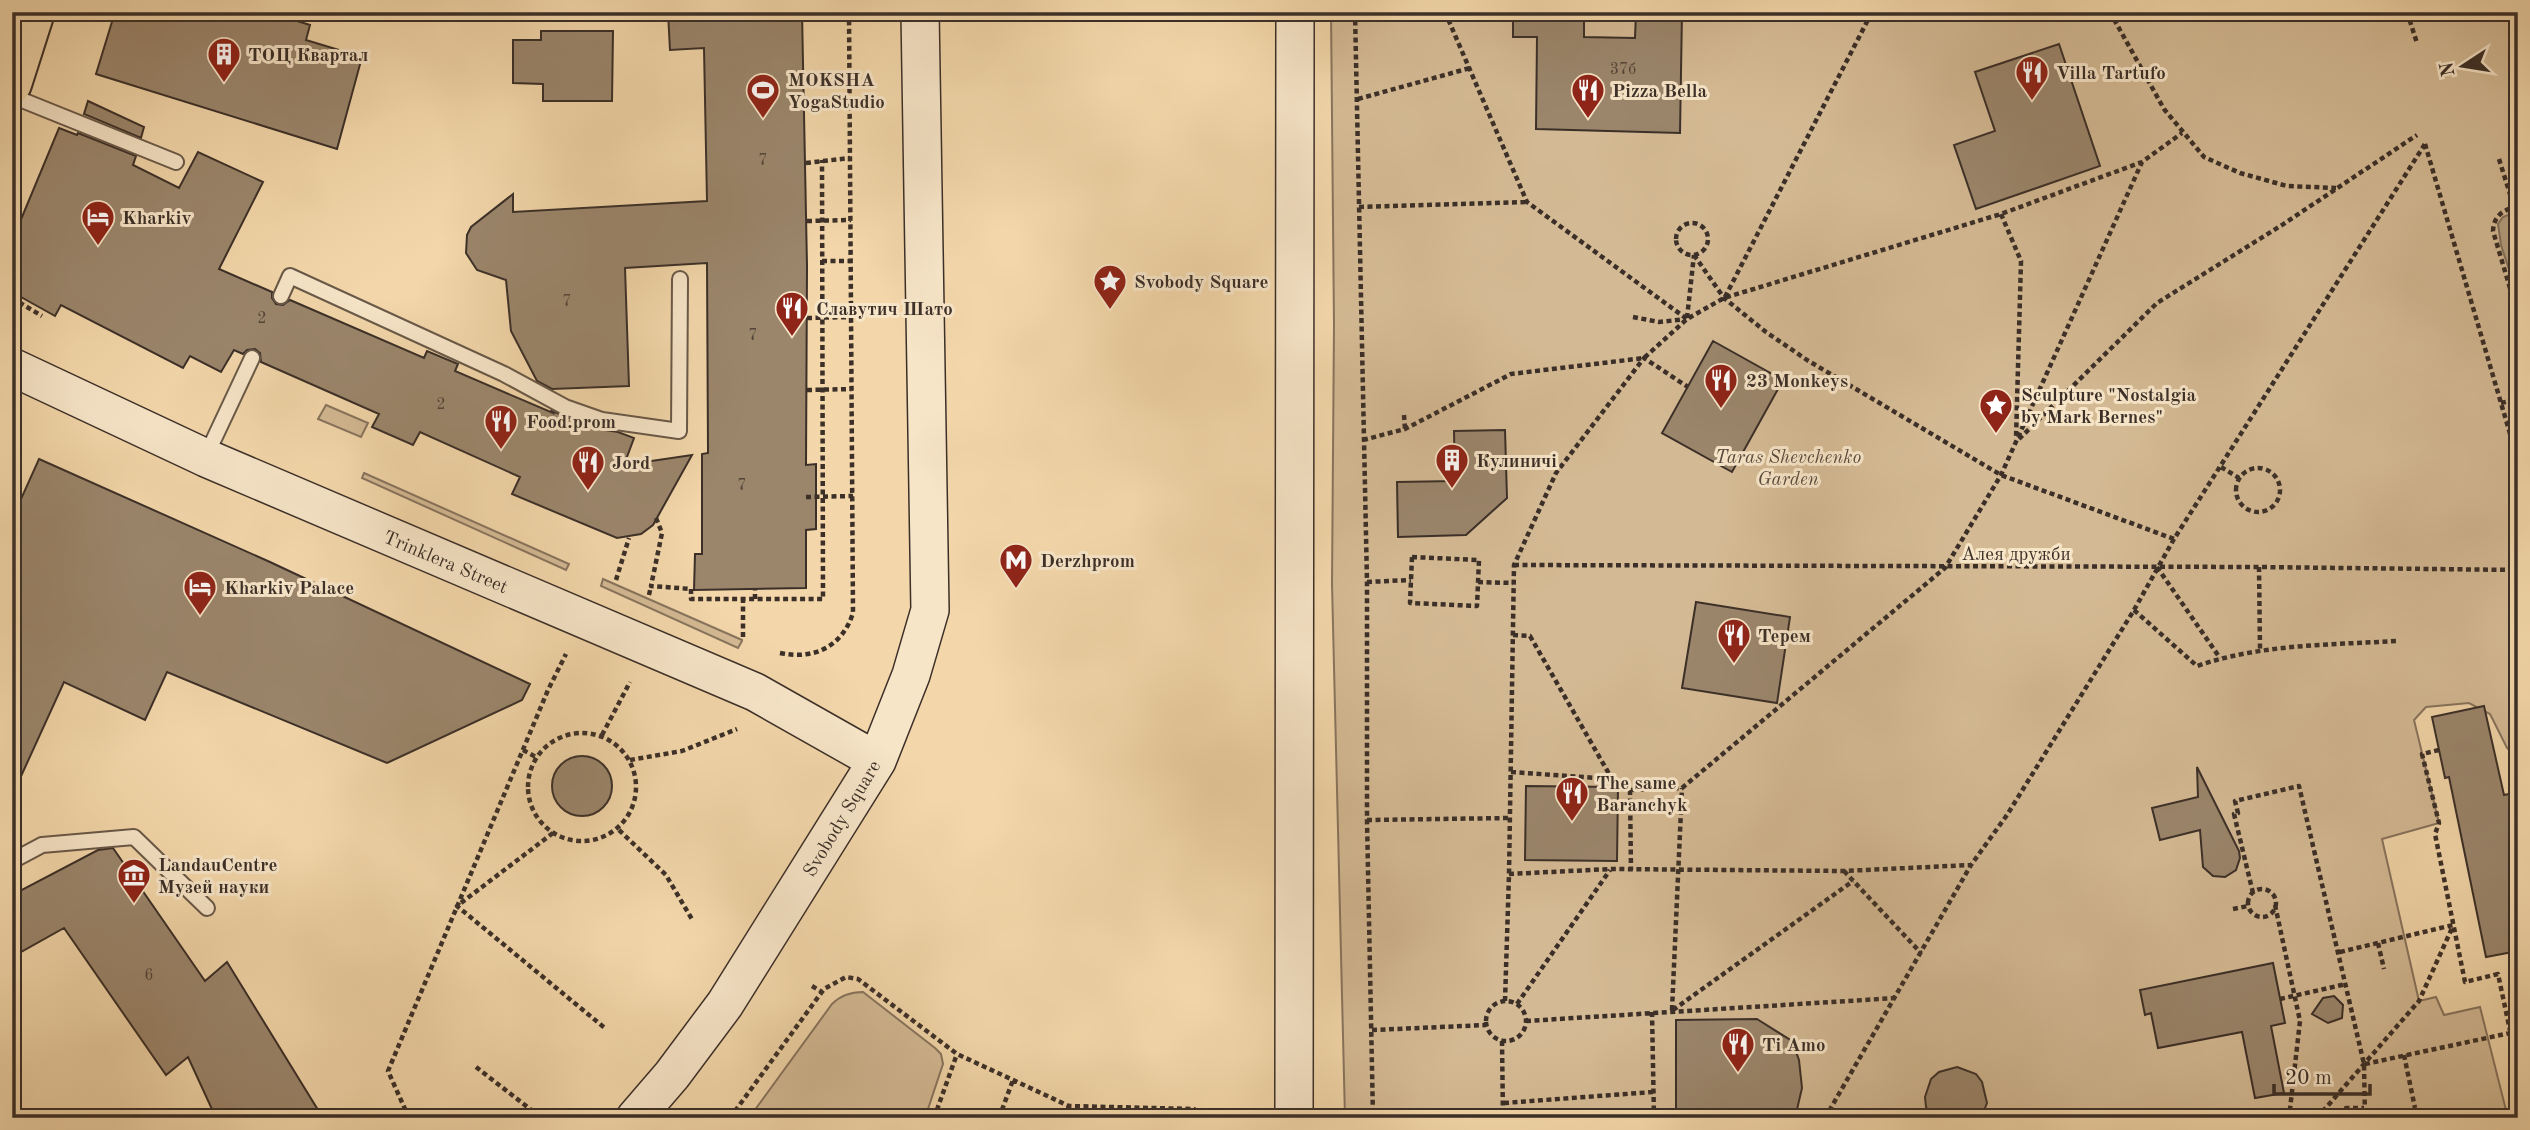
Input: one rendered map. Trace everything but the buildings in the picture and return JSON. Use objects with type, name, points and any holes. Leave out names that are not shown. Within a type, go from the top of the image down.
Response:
[{"type":"main road","points":[[12,84],[35,12]]},
{"type":"main road","name":"Svobody Square","points":[[635,1118],[672,1075],[725,1004],[877,761],[911,675],[930,610],[920,12]]},
{"type":"main road","points":[[1294,1118],[1295,12]]},
{"type":"main road","name":"Trinklera Street","points":[[12,367],[206,458],[755,692],[877,761]]},
{"type":"lane","points":[[12,96],[176,162]]},
{"type":"lane","points":[[281,296],[290,276],[504,374],[565,407],[602,420],[679,431],[680,279]]},
{"type":"lane","points":[[206,458],[251,358]]},
{"type":"lane","points":[[12,861],[42,845],[135,837],[207,908]]},
{"type":"path","points":[[779,653],[803,656],[832,646],[849,626],[853,614],[849,12]]},
{"type":"path","points":[[1355,12],[1367,582],[1367,820],[1373,1118]]},
{"type":"path","points":[[1445,12],[1527,202],[1687,319]]},
{"type":"path","points":[[1724,298],[1872,12]]},
{"type":"path","points":[[2110,12],[2164,109],[2204,157],[2239,173],[2287,186],[2337,188]]},
{"type":"path","points":[[2407,12],[2417,43]]},
{"type":"path","points":[[2503,21],[2509,12]]},
{"type":"path","points":[[1358,99],[1470,68]]},
{"type":"path","points":[[1505,1001],[1514,565],[1556,473],[1644,358],[1687,319],[1724,298],[2001,214],[2142,162],[2182,133]]},
{"type":"path","points":[[2016,442],[2157,303],[2282,225],[2417,135]]},
{"type":"path","points":[[1825,1118],[1972,864],[2007,815],[2134,610],[2174,539],[2425,144],[2518,461]]},
{"type":"path","points":[[806,163],[850,158]]},
{"type":"path","points":[[2499,159],[2516,206],[2498,215],[2493,231],[2518,315]]},
{"type":"path","points":[[651,586],[691,589],[691,599],[823,599],[822,160]]},
{"type":"path","points":[[1511,772],[1612,779],[1630,790],[1682,788],[1945,568],[2001,475],[2142,162]]},
{"type":"path","points":[[1359,207],[1527,202]]},
{"type":"path","points":[[2001,214],[2021,261],[2016,442]]},
{"type":"path","points":[[807,221],[851,220]]},
{"type":"path","points":[[1687,319],[1694,255],[1706,246],[1708,236],[1703,227],[1688,223],[1679,228],[1676,244],[1683,252],[1694,255],[1724,298],[1766,332],[1807,360],[2001,475],[2174,539]]},
{"type":"path","points":[[822,261],[851,261]]},
{"type":"path","points":[[12,298],[42,316]]},
{"type":"path","points":[[807,318],[852,317]]},
{"type":"path","points":[[1633,317],[1659,322],[1687,319]]},
{"type":"path","points":[[1363,440],[1405,429],[1511,374],[1644,358],[1688,387]]},
{"type":"path","points":[[807,390],[852,389]]},
{"type":"path","points":[[2501,403],[2518,399]]},
{"type":"path","points":[[1404,415],[1405,429]]},
{"type":"path","points":[[2507,423],[2518,419]]},
{"type":"path","points":[[2221,467],[2239,478]]},
{"type":"path","points":[[2255,467],[2270,471],[2279,482],[2280,490],[2276,503],[2271,508],[2257,512],[2244,507],[2236,495],[2235,488],[2239,478],[2255,467]]},
{"type":"path","points":[[806,497],[853,496]]},
{"type":"path","points":[[649,595],[662,533],[656,519]]},
{"type":"path","points":[[616,580],[629,538]]},
{"type":"path","points":[[1412,557],[1479,560],[1478,582],[1477,606],[1410,603],[1412,557]]},
{"type":"path","name":"Алея дружби","points":[[1514,565],[2518,570]]},
{"type":"path","points":[[2157,567],[2220,658]]},
{"type":"path","points":[[2259,567],[2260,649]]},
{"type":"path","points":[[1367,582],[1411,580]]},
{"type":"path","points":[[1478,582],[1513,583]]},
{"type":"path","points":[[755,589],[755,599]]},
{"type":"path","points":[[743,599],[743,637]]},
{"type":"path","points":[[2134,610],[2197,666],[2260,649],[2396,641]]},
{"type":"path","points":[[1513,635],[1530,636],[1612,779]]},
{"type":"path","points":[[410,1118],[388,1071],[548,690],[566,654]]},
{"type":"path","points":[[602,735],[630,682]]},
{"type":"path","points":[[630,760],[682,751],[737,729]]},
{"type":"path","points":[[584,732],[602,735],[618,745],[630,760],[636,778],[636,796],[630,814],[619,830],[586,842],[569,840],[540,822],[531,807],[527,790],[529,773],[536,757],[549,743],[565,734],[584,732]]},
{"type":"path","points":[[523,750],[536,757]]},
{"type":"path","points":[[2439,750],[2422,754],[2439,824],[2435,834],[2465,982],[2498,974],[2518,1068]]},
{"type":"path","points":[[2253,893],[2234,814],[2238,813],[2235,801],[2299,786],[2340,952],[2364,1064],[2365,1118]]},
{"type":"path","points":[[1672,1010],[1682,788]]},
{"type":"path","points":[[1630,790],[1631,870]]},
{"type":"path","points":[[1367,820],[1510,818]]},
{"type":"path","points":[[619,830],[666,874],[693,921]]},
{"type":"path","points":[[457,906],[554,833]]},
{"type":"path","points":[[1509,874],[1611,869],[1844,871],[1972,864]]},
{"type":"path","points":[[1517,1004],[1611,869]]},
{"type":"path","points":[[1844,871],[1922,953]]},
{"type":"path","points":[[1672,1010],[1853,881]]},
{"type":"path","points":[[2275,905],[2272,913],[2264,917],[2255,915],[2248,906],[2248,900],[2253,893],[2261,890],[2269,892],[2275,900],[2300,1021],[2289,1118]]},
{"type":"path","points":[[457,906],[606,1029]]},
{"type":"path","points":[[2233,909],[2248,906]]},
{"type":"path","points":[[2340,952],[2454,925]]},
{"type":"path","points":[[2316,1118],[2419,1001],[2454,925]]},
{"type":"path","points":[[2378,943],[2384,969]]},
{"type":"path","points":[[730,1118],[822,992],[846,978],[858,979],[957,1054],[1069,1105],[1194,1109],[1206,1116],[1212,1110]]},
{"type":"path","points":[[2280,999],[2346,984]]},
{"type":"path","points":[[812,986],[822,992]]},
{"type":"path","points":[[1526,1021],[1896,998]]},
{"type":"path","points":[[1498,1002],[1517,1004],[1525,1014],[1526,1021],[1525,1028],[1516,1039],[1502,1041],[1489,1033],[1486,1026],[1487,1012],[1498,1002]]},
{"type":"path","points":[[1652,1012],[1654,1118]]},
{"type":"path","points":[[1372,1030],[1486,1026]]},
{"type":"path","points":[[2364,1064],[2510,1033]]},
{"type":"path","points":[[1502,1041],[1503,1118]]},
{"type":"path","points":[[934,1118],[957,1054]]},
{"type":"path","points":[[2404,1055],[2415,1108]]},
{"type":"path","points":[[476,1067],[540,1116]]},
{"type":"path","points":[[999,1118],[1013,1080]]},
{"type":"path","points":[[1504,1103],[1653,1092]]},
{"type":"path","points":[[1065,1118],[1069,1105]]},
{"type":"path","points":[[2346,1118],[2346,1108],[2364,1108]]},
{"type":"green space","name":"Taras Shevchenko Garden","points":[[1331,12],[2518,12],[2518,758],[2507,748],[2490,714],[2469,703],[2426,707],[2414,720],[2439,823],[2382,839],[2419,1001],[2436,997],[2444,1015],[2480,1007],[2508,1118],[1345,1118],[1332,584],[1334,325]]},
{"type":"green space","points":[[326,405],[368,423],[361,437],[318,419]]},
{"type":"green space","points":[[364,473],[569,564],[566,570],[362,478]]},
{"type":"green space","points":[[603,579],[742,641],[738,648],[601,586]]},
{"type":"green space","points":[[863,992],[941,1054],[943,1064],[925,1118],[749,1118],[832,1004],[846,995]]},
{"type":"shaded area","points":[[2518,211],[2518,297],[2501,245],[2498,224],[2503,217]]},
{"type":"place","name":"ТОЦ Квартал","points":[[224,84]]},
{"type":"place","name":"Villa Tartufo","points":[[2032,102]]},
{"type":"place","name":"MOKSHA YogaStudio","points":[[763,120]]},
{"type":"place","name":"Pizza Bella","points":[[1588,120]]},
{"type":"place","name":"Kharkiv","points":[[98,247]]},
{"type":"place","name":"Svobody Square","points":[[1110,311]]},
{"type":"place","name":"Славутич Шато","points":[[792,338]]},
{"type":"place","name":"23 Monkeys","points":[[1721,410]]},
{"type":"place","name":"Sculpture \"Nostalgia by Mark Bernes\"","points":[[1996,435]]},
{"type":"place","name":"Food.prom","points":[[501,451]]},
{"type":"place","name":"Кулиничі","points":[[1452,490]]},
{"type":"place","name":"Jord","points":[[588,492]]},
{"type":"place","name":"Derzhprom","points":[[1016,590]]},
{"type":"place","name":"Kharkiv Palace","points":[[200,617]]},
{"type":"place","name":"Терем","points":[[1734,665]]},
{"type":"place","name":"The same Baranchyk","points":[[1572,823]]},
{"type":"place","name":"LandauCentre Музей науки","points":[[134,905]]},
{"type":"place","name":"Ti Amo","points":[[1738,1074]]}]
